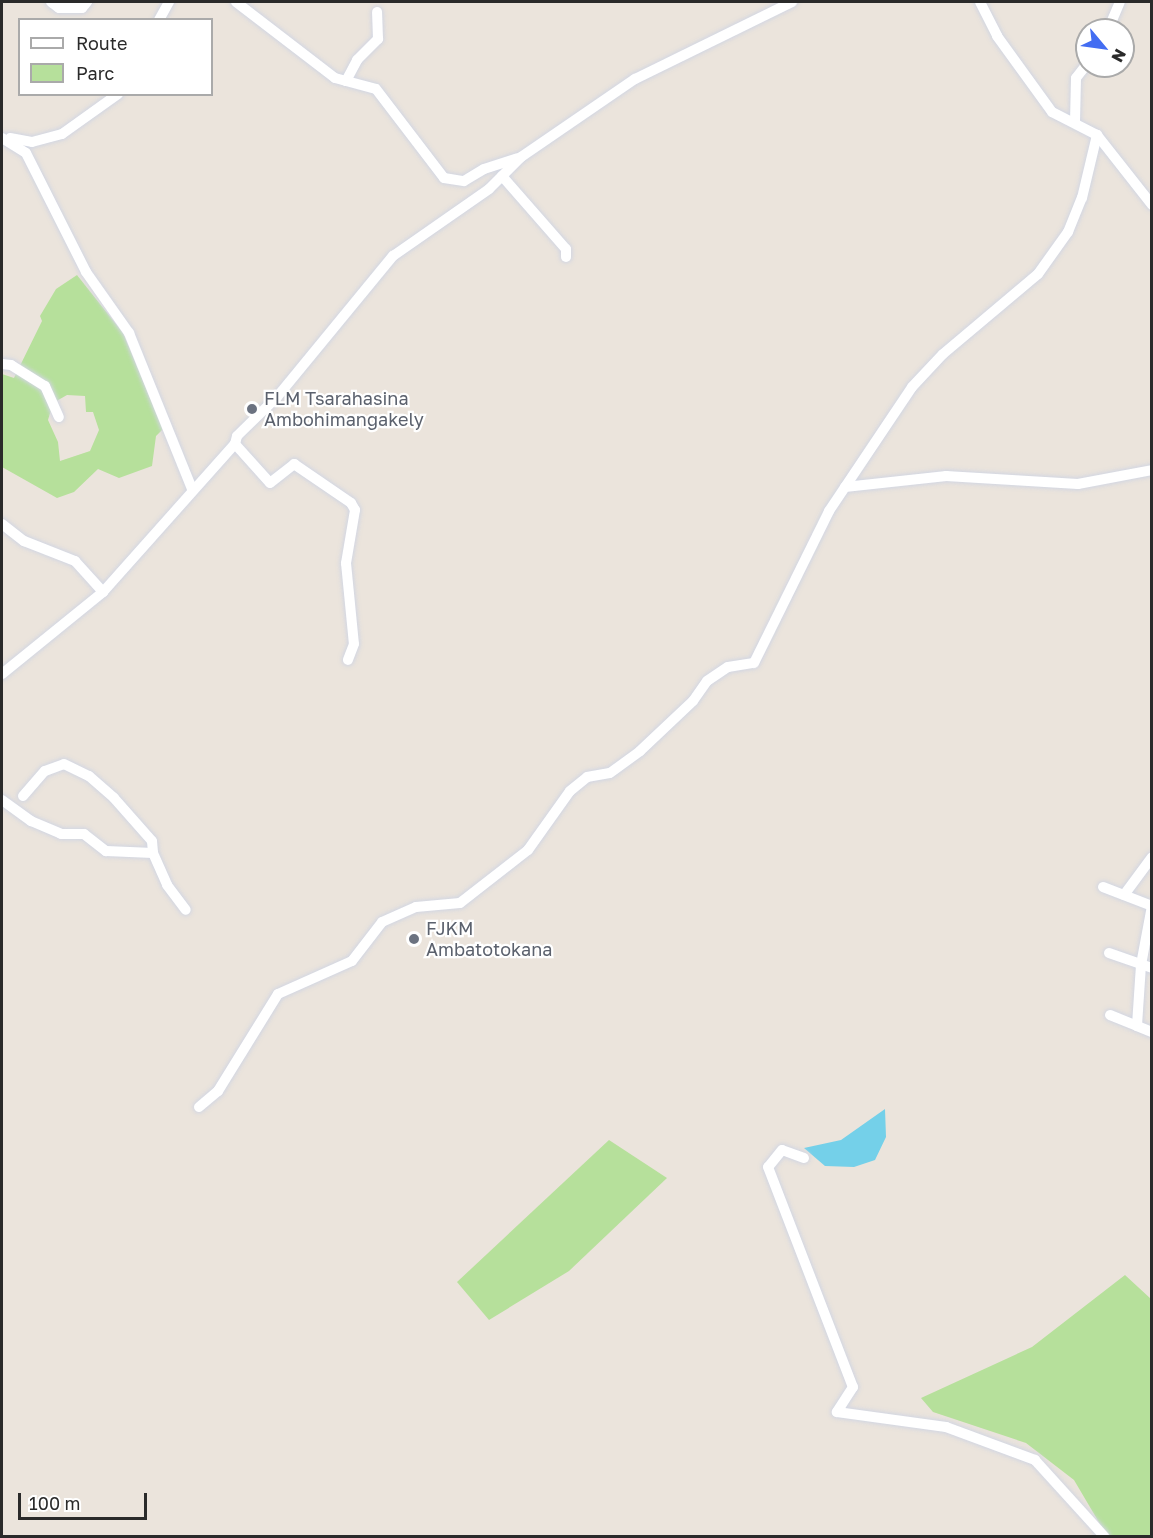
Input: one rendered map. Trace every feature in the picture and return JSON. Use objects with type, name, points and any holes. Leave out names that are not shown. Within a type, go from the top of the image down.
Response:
[{"type":"street","points":[[51,2],[59,8],[82,8],[87,2]]},
{"type":"street","points":[[160,18],[169,2]]},
{"type":"street","points":[[236,2],[335,78],[376,89],[444,177],[454,182],[464,181],[484,169],[521,157]]},
{"type":"street","points":[[2,674],[103,592],[192,489],[235,444],[237,436],[277,397],[393,256],[446,222],[502,176],[521,157],[635,79],[788,2]]},
{"type":"street","points":[[980,2],[997,36],[1033,89],[1052,112],[1076,122],[1097,135],[1152,205]]},
{"type":"street","points":[[1113,18],[1120,2]]},
{"type":"street","points":[[346,81],[357,60],[378,39],[376,12]]},
{"type":"street","points":[[1076,122],[1077,78]]},
{"type":"street","points":[[4,137],[32,142],[62,134],[115,96]]},
{"type":"street","points":[[200,1107],[218,1091],[278,994],[352,961],[382,922],[416,907],[460,903],[528,850],[570,790],[587,777],[610,773],[640,751],[693,701],[707,681],[728,667],[754,663],[788,589],[808,560],[819,530],[912,387],[943,354],[1038,274],[1068,232],[1082,198],[1097,135]]},
{"type":"street","points":[[4,137],[26,153],[86,272],[129,333],[192,489]]},
{"type":"street","points":[[502,176],[561,242],[566,249],[566,257]]},
{"type":"street","points":[[2,364],[11,365],[45,386],[59,417]]},
{"type":"street","points":[[235,444],[270,483],[294,464],[325,487],[344,495],[355,510],[346,563],[354,644],[348,660]]},
{"type":"street","points":[[845,487],[946,476],[1078,484],[1152,470]]},
{"type":"street","points":[[2,524],[24,541],[75,561],[103,592]]},
{"type":"street","points":[[23,796],[45,771],[64,764],[89,776],[114,798],[152,841],[153,853],[167,885],[186,910]]},
{"type":"street","points":[[2,800],[32,821],[61,834],[84,834],[106,851],[153,853]]},
{"type":"street","points":[[1124,895],[1152,857]]},
{"type":"street","points":[[1104,887],[1152,906],[1137,1026]]},
{"type":"street","points":[[1109,953],[1146,966]]},
{"type":"street","points":[[1110,1015],[1152,1032]]},
{"type":"street","points":[[804,1158],[782,1150],[768,1167],[853,1387],[837,1412],[946,1427],[1035,1460],[1104,1536]]},
{"type":"green space","points":[[77,275],[123,333],[163,429],[156,436],[152,466],[119,478],[98,469],[74,492],[57,498],[2,467],[2,374],[14,378],[42,321],[40,316],[56,289]],"holes":[[[67,395],[85,396],[86,412],[93,412],[99,430],[90,451],[60,461],[58,442],[48,420],[53,403]]]},
{"type":"green space","points":[[609,1140],[667,1178],[569,1271],[489,1320],[457,1282]]},
{"type":"green space","points":[[1125,1275],[1151,1299],[1151,1536],[1107,1536],[1074,1480],[1026,1443],[933,1412],[921,1398],[1032,1347]]},
{"type":"water","points":[[885,1109],[886,1137],[875,1160],[854,1167],[825,1166],[804,1148],[841,1140]]},
{"type":"place","name":"FLM Tsarahasina Ambohimangakely","points":[[252,409]]},
{"type":"place","name":"FJKM Ambatotokana","points":[[414,939]]}]
